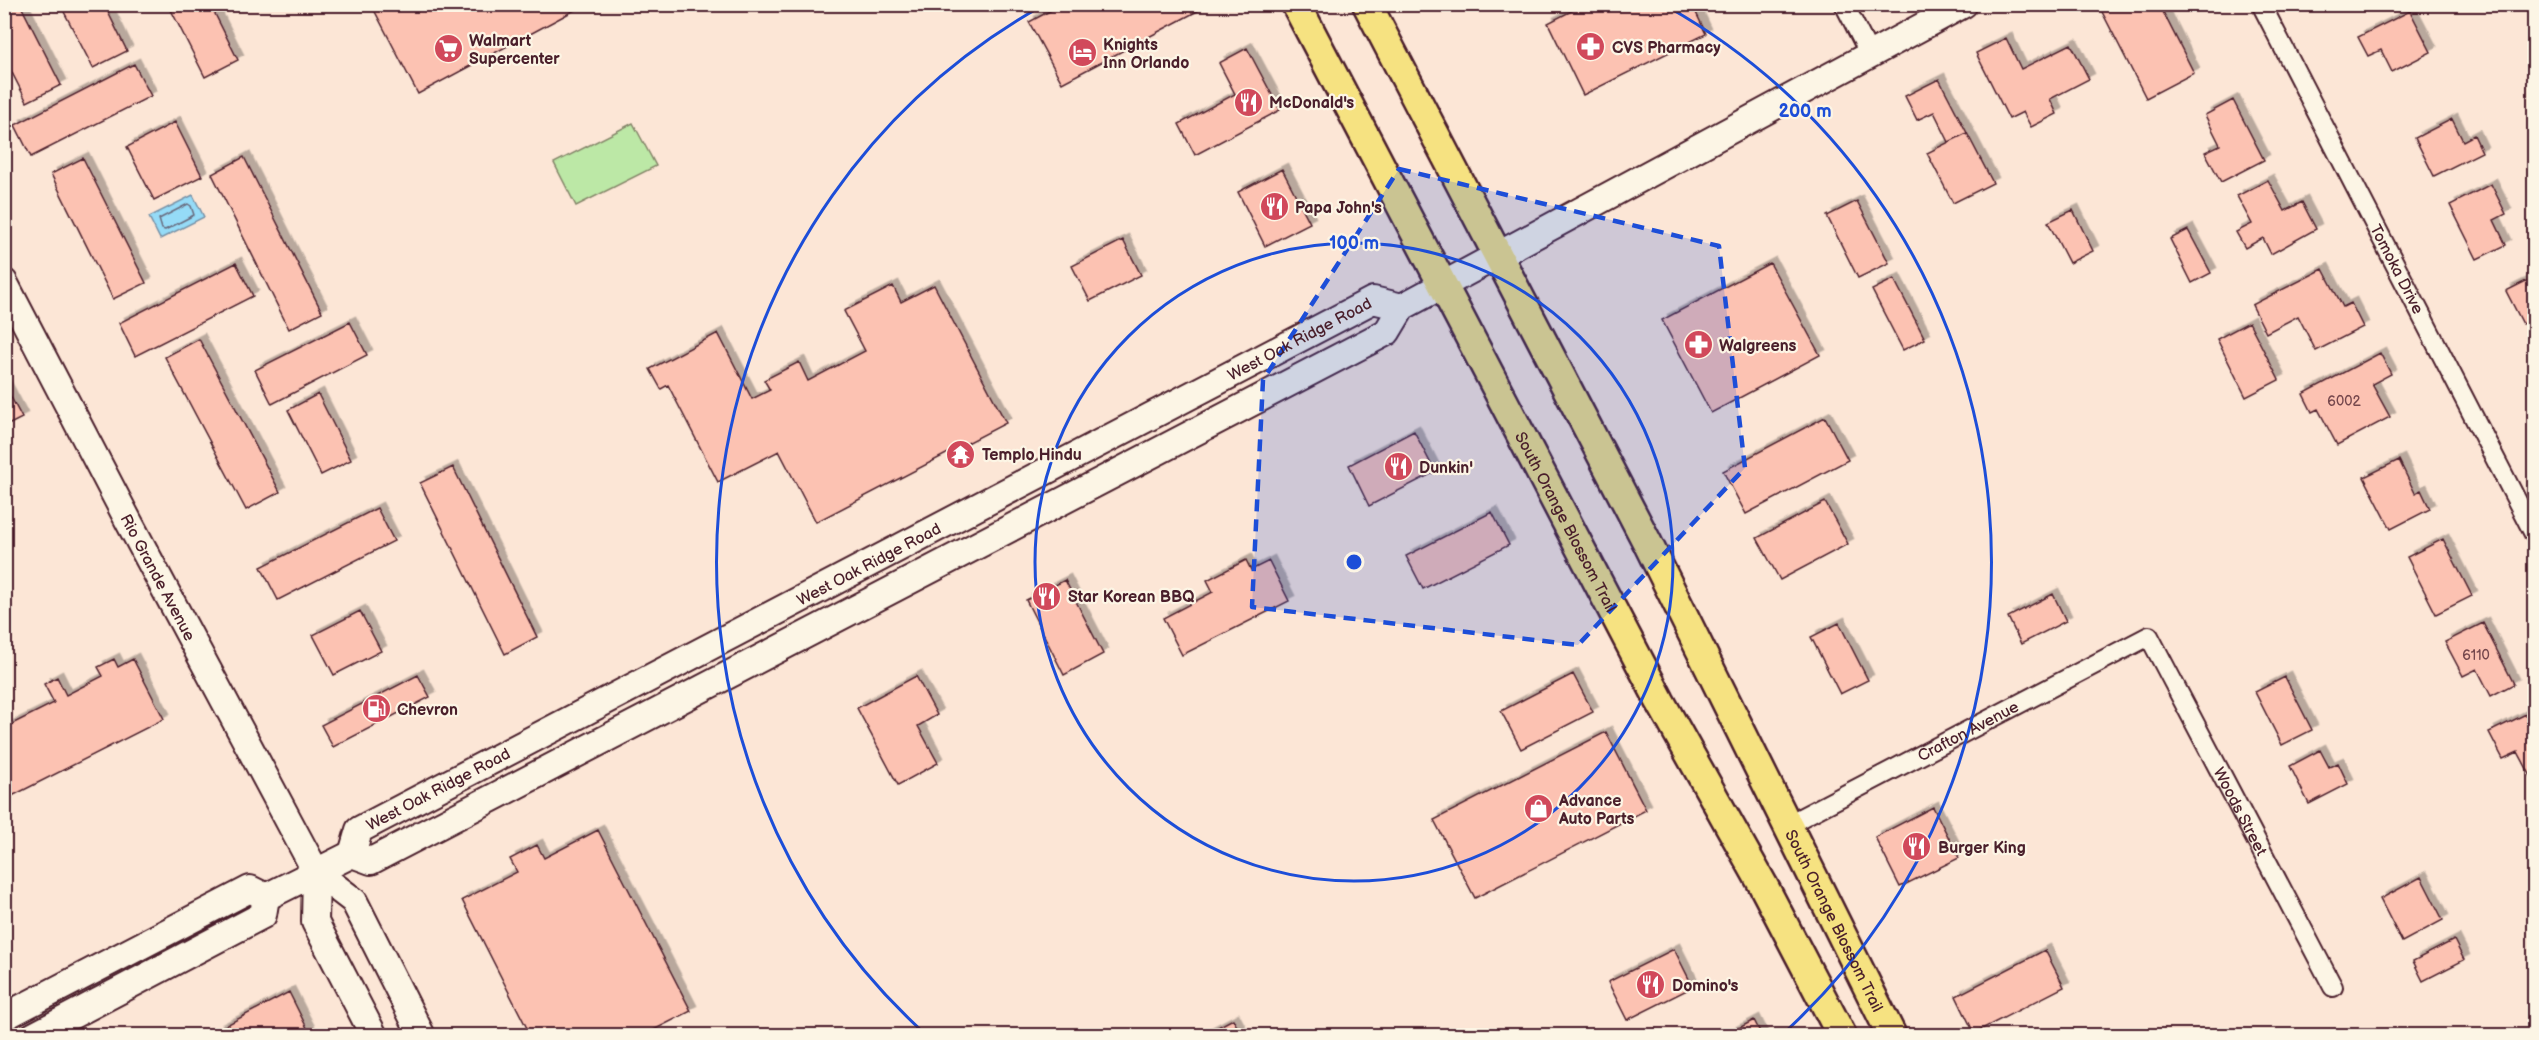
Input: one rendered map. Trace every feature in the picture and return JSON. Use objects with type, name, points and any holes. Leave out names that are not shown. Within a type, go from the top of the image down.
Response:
[{"type":"main road","name":"South Orange Blossom Trail","points":[[1296,4],[1660,701],[1763,885],[1842,1035]]},
{"type":"main road","name":"South Orange Blossom Trail","points":[[1367,4],[1647,542],[1892,1035]]},
{"type":"street","points":[[1844,4],[1870,55]]},
{"type":"street","points":[[1402,307],[1499,257],[1964,4]]},
{"type":"street","name":"Tomoka Drive","points":[[2261,4],[2535,534]]},
{"type":"street","name":"Rio Grande Avenue","points":[[4,282],[316,872],[354,901],[422,1035]]},
{"type":"street","name":"West Oak Ridge Road","points":[[1374,300],[1402,307],[1387,332],[371,861],[352,854],[359,830],[1374,300]]},
{"type":"street","points":[[761,658],[758,645],[763,637],[772,630],[911,556],[933,530]]},
{"type":"street","name":"Crafton Avenue","points":[[1787,825],[2149,636]]},
{"type":"street","name":"Woods Street","points":[[2149,636],[2333,987]]},
{"type":"street","points":[[504,791],[524,763],[608,718],[617,706],[613,698]]},
{"type":"street","points":[[266,897],[352,854]]},
{"type":"street","name":"Rio Grande Avenue","points":[[316,872],[315,922],[374,1035]]},
{"type":"street","points":[[4,1017],[250,890],[266,897]]},
{"type":"street","points":[[33,1035],[263,915],[266,897]]},
{"type":"street","points":[[179,926],[193,952]]},
{"type":"highlighted area","points":[[1399,169],[1719,246],[1745,468],[1578,645],[1252,607],[1263,380]]},
{"type":"green space","points":[[633,123],[656,166],[576,206],[554,163]]},
{"type":"water","points":[[193,195],[204,217],[160,239],[149,217]]},
{"type":"building","points":[[4,4],[20,4],[61,85],[27,102],[4,57]]},
{"type":"building","points":[[60,4],[104,4],[127,51],[93,68]]},
{"type":"building","points":[[168,4],[210,4],[238,60],[205,77]]},
{"type":"building","name":"Walmart Supercenter","points":[[371,4],[586,4],[418,94]]},
{"type":"building","name":"Knights Inn Orlando","points":[[1063,4],[1207,4],[1207,6],[1062,83],[1029,22]]},
{"type":"building","name":"CVS Pharmacy","points":[[1585,4],[1692,4],[1706,34],[1583,95],[1548,23]]},
{"type":"building","points":[[2098,4],[2159,4],[2194,73],[2146,98]]},
{"type":"building","points":[[2410,11],[2431,52],[2392,72],[2381,50],[2368,56],[2358,37]]},
{"type":"building","points":[[2006,38],[2021,69],[2071,44],[2089,79],[2050,99],[2057,114],[2031,127],[2023,112],[2009,119],[1976,53]]},
{"type":"building","name":"McDonald's","points":[[1247,48],[1280,110],[1195,155],[1179,124],[1235,94],[1219,63]]},
{"type":"building","points":[[134,64],[151,96],[31,157],[15,125]]},
{"type":"building","points":[[1939,79],[1967,133],[1949,142],[1934,112],[1917,120],[1905,96]]},
{"type":"building","points":[[2233,100],[2264,160],[2221,182],[2205,152],[2220,145],[2205,115]]},
{"type":"building","points":[[2452,119],[2463,141],[2474,135],[2482,152],[2434,176],[2415,138]]},
{"type":"building","points":[[175,122],[202,176],[154,200],[127,147]]},
{"type":"building","points":[[1967,133],[1993,183],[1953,203],[1927,153]]},
{"type":"building","points":[[244,157],[322,312],[289,329],[212,174]]},
{"type":"building","points":[[83,158],[146,283],[113,299],[51,174]]},
{"type":"building","name":"Papa John's","points":[[1282,169],[1310,223],[1265,246],[1238,192]]},
{"type":"building","points":[[2268,180],[2285,211],[2302,202],[2316,229],[2271,254],[2263,238],[2245,248],[2236,232],[2252,224],[2237,196]]},
{"type":"building","points":[[2491,184],[2506,214],[2494,220],[2506,245],[2477,259],[2450,205]]},
{"type":"building","points":[[1857,201],[1889,263],[1858,278],[1827,216]]},
{"type":"building","points":[[2073,210],[2093,251],[2069,263],[2048,222]]},
{"type":"building","points":[[2188,230],[2211,273],[2192,283],[2170,239]]},
{"type":"building","points":[[1123,240],[1141,275],[1090,301],[1072,266]]},
{"type":"building","points":[[236,263],[253,296],[135,356],[119,323]]},
{"type":"building","name":"Walgreens","points":[[1770,263],[1820,355],[1711,413],[1662,320]]},
{"type":"building","points":[[2323,269],[2343,307],[2351,303],[2363,327],[2316,351],[2298,316],[2266,333],[2252,305]]},
{"type":"building","points":[[2532,278],[2534,318],[2523,324],[2506,291]]},
{"type":"building","points":[[1894,279],[1925,339],[1903,350],[1872,290]]},
{"type":"building","points":[[934,285],[1006,423],[816,522],[779,451],[718,482],[668,385],[661,389],[650,369],[718,333],[752,399],[770,390],[764,380],[799,362],[808,381],[865,351],[844,311],[893,286],[901,302]]},
{"type":"building","points":[[350,322],[367,355],[272,404],[255,370]]},
{"type":"building","points":[[2249,322],[2279,380],[2246,397],[2217,339]]},
{"type":"building","points":[[199,339],[280,492],[246,510],[165,357]]},
{"type":"building","points":[[2380,353],[2391,374],[2372,384],[2390,417],[2337,445],[2318,409],[2312,412],[2303,394]]},
{"type":"building","points":[[4,384],[22,418],[4,427]]},
{"type":"building","points":[[318,394],[351,460],[321,475],[288,410]]},
{"type":"building","points":[[1825,417],[1848,460],[1746,514],[1723,471]]},
{"type":"building","points":[[1414,431],[1435,472],[1369,506],[1349,465]]},
{"type":"building","points":[[2399,460],[2415,493],[2421,490],[2430,509],[2391,529],[2364,477]]},
{"type":"building","points":[[453,467],[537,637],[505,654],[420,483]]},
{"type":"building","points":[[1825,502],[1848,544],[1780,580],[1757,538]]},
{"type":"building","points":[[377,508],[394,541],[278,600],[261,567]]},
{"type":"building","points":[[1492,512],[1509,545],[1423,589],[1406,556]]},
{"type":"building","points":[[2443,539],[2472,596],[2436,614],[2407,557]]},
{"type":"building","points":[[1246,560],[1251,570],[1269,561],[1289,601],[1182,655],[1163,618],[1213,592],[1207,580]]},
{"type":"building","points":[[1065,580],[1103,654],[1064,675],[1026,600]]},
{"type":"building","points":[[2053,594],[2066,621],[2021,644],[2008,617]]},
{"type":"building","points":[[360,611],[381,651],[334,675],[313,635]]},
{"type":"building","points":[[1839,623],[1868,680],[1840,694],[1811,637]]},
{"type":"building","points":[[2483,623],[2514,684],[2491,696],[2477,669],[2463,676],[2445,642]]},
{"type":"building","points":[[114,659],[118,667],[133,659],[164,719],[4,800],[4,728],[54,703],[44,684],[57,677],[66,695],[103,676],[98,667]]},
{"type":"building","points":[[1573,674],[1593,712],[1521,749],[1501,711]]},
{"type":"building","points":[[418,675],[430,697],[333,747],[321,725]]},
{"type":"building","points":[[916,676],[937,715],[918,726],[938,763],[898,785],[857,708]]},
{"type":"building","points":[[2285,677],[2312,730],[2282,745],[2255,692]]},
{"type":"building","points":[[2528,713],[2534,724],[2533,780],[2518,752],[2503,759],[2489,732]]},
{"type":"building","points":[[1606,732],[1646,810],[1475,898],[1434,820]]},
{"type":"building","points":[[2320,750],[2329,767],[2338,763],[2348,784],[2309,804],[2290,766]]},
{"type":"building","name":"Burger King","points":[[1933,807],[1959,858],[1900,887],[1875,837]]},
{"type":"building","points":[[598,830],[691,1011],[642,1036],[531,1036],[462,900],[517,872],[510,859],[537,845],[544,858]]},
{"type":"building","points":[[2421,877],[2443,920],[2402,942],[2380,899]]},
{"type":"building","points":[[2454,940],[2464,960],[2423,981],[2413,961]]},
{"type":"building","name":"Domino's","points":[[1674,949],[1693,987],[1627,1020],[1608,982]]},
{"type":"building","points":[[2045,950],[2064,987],[1974,1033],[1956,996]]},
{"type":"building","points":[[289,992],[311,1036],[215,1036],[219,1034],[217,1030]]},
{"type":"building","points":[[1233,1019],[1242,1036],[1201,1036]]},
{"type":"building","points":[[1754,1020],[1762,1036],[1724,1036]]},
{"type":"place","name":"CVS Pharmacy","points":[[1591,47]]},
{"type":"place","name":"Walmart Supercenter","points":[[448,49]]},
{"type":"place","name":"Knights Inn Orlando","points":[[1082,53]]},
{"type":"place","name":"McDonald's","points":[[1248,102]]},
{"type":"place","name":"Papa John's","points":[[1274,207]]},
{"type":"place","name":"Walgreens","points":[[1698,345]]},
{"type":"place","name":"Templo Hindu","points":[[961,454]]},
{"type":"place","name":"Dunkin'","points":[[1398,467]]},
{"type":"place","name":"Star Korean BBQ","points":[[1047,596]]},
{"type":"place","name":"Chevron","points":[[376,709]]},
{"type":"place","name":"Advance Auto Parts","points":[[1538,809]]},
{"type":"place","name":"Burger King","points":[[1917,847]]},
{"type":"place","name":"Domino's","points":[[1651,985]]}]
